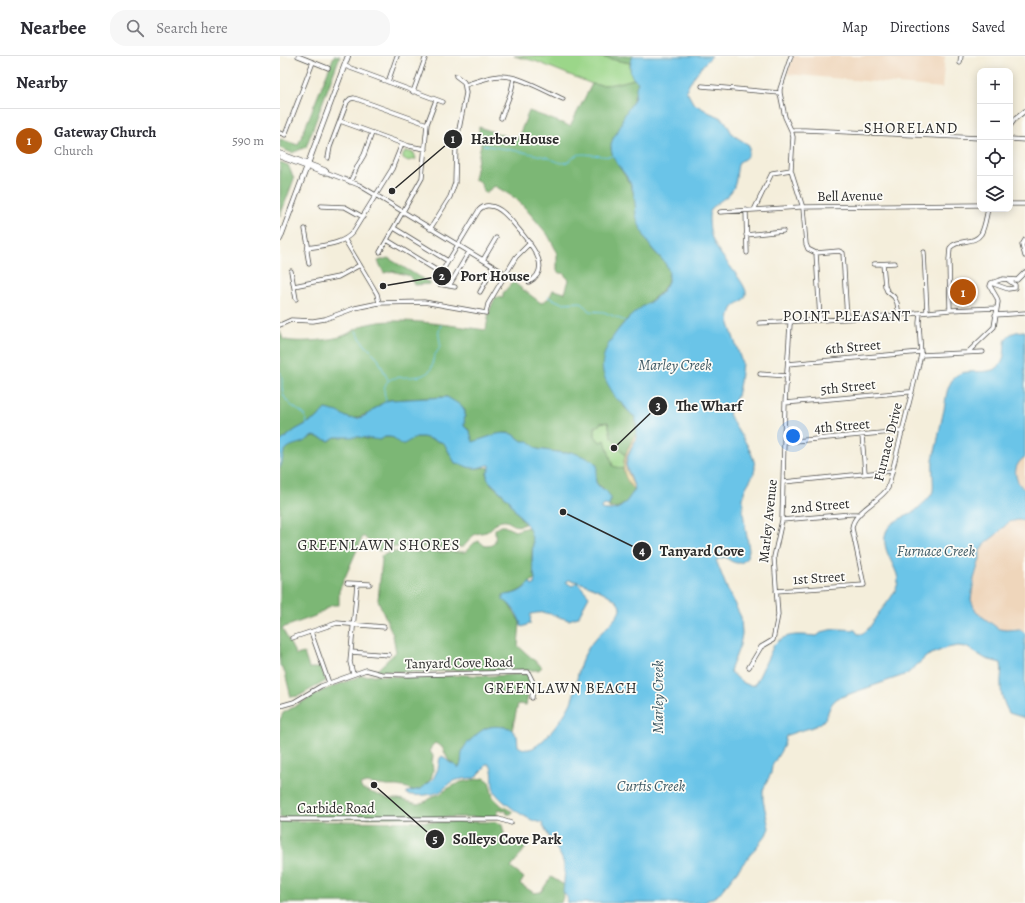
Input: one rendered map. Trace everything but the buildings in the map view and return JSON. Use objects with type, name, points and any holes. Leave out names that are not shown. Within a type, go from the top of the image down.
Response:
[{"type":"main road","points":[[280,232],[345,66],[347,56]]},
{"type":"main road","points":[[280,239],[347,56]]},
{"type":"street","points":[[298,56],[328,68]]},
{"type":"street","points":[[388,82],[397,56]]},
{"type":"street","points":[[413,92],[426,56]]},
{"type":"street","points":[[791,56],[780,93],[785,117],[793,137],[791,170],[803,208],[807,247],[816,253],[839,251],[843,253],[847,319]]},
{"type":"street","points":[[960,63],[961,56]]},
{"type":"street","points":[[280,133],[285,135],[313,62]]},
{"type":"street","points":[[345,66],[443,102]]},
{"type":"street","points":[[430,229],[450,197],[455,186],[456,146],[466,99],[465,85],[456,76]]},
{"type":"street","points":[[465,85],[490,77],[499,76],[514,78],[563,99]]},
{"type":"street","points":[[501,118],[511,92],[514,78]]},
{"type":"street","points":[[702,86],[780,93]]},
{"type":"street","points":[[328,158],[330,147],[347,102],[350,99],[354,98],[427,124]]},
{"type":"street","points":[[380,252],[422,178],[427,124],[436,100]]},
{"type":"street","points":[[1013,122],[1025,111]]},
{"type":"street","points":[[340,121],[414,148],[425,149]]},
{"type":"street","points":[[791,130],[977,138]]},
{"type":"street","points":[[350,182],[364,155],[372,133]]},
{"type":"street","points":[[1013,139],[1025,140]]},
{"type":"street","points":[[308,248],[345,240],[353,232],[392,169],[402,144]]},
{"type":"street","points":[[280,153],[323,173],[328,173],[350,182],[506,274]]},
{"type":"street","points":[[280,157],[307,165]]},
{"type":"street","points":[[754,210],[772,173],[791,170]]},
{"type":"street","name":"Bell Avenue","points":[[720,212],[803,208],[977,204]]},
{"type":"street","points":[[1013,204],[1025,204]]},
{"type":"street","points":[[387,240],[441,273],[479,210],[488,205],[504,214],[538,254],[539,266],[536,276],[529,282]]},
{"type":"street","points":[[321,206],[345,208],[363,217]]},
{"type":"street","points":[[746,210],[747,253]]},
{"type":"street","points":[[950,310],[950,248],[957,242],[971,241],[977,238],[981,232],[987,212]]},
{"type":"street","points":[[394,228],[448,261]]},
{"type":"street","points":[[304,229],[308,248],[307,252],[309,264]]},
{"type":"street","points":[[746,235],[783,232]]},
{"type":"street","points":[[483,260],[496,238]]},
{"type":"street","points":[[345,240],[377,294],[379,304]]},
{"type":"street","points":[[1025,240],[1022,245],[1025,256]]},
{"type":"street","points":[[280,325],[291,320],[313,321],[325,319],[355,308],[379,304],[434,303],[486,313],[488,304],[518,254],[530,243]]},
{"type":"street","points":[[449,286],[469,252]]},
{"type":"street","points":[[924,252],[927,312]]},
{"type":"street","points":[[816,253],[820,319]]},
{"type":"street","points":[[874,264],[895,263]]},
{"type":"street","points":[[883,264],[885,286],[887,291],[894,297],[897,303],[898,315]]},
{"type":"street","points":[[294,286],[338,277],[360,265]]},
{"type":"street","points":[[480,292],[494,267]]},
{"type":"street","points":[[291,271],[296,299]]},
{"type":"street","points":[[991,284],[996,281],[1007,279],[1017,280],[1025,272]]},
{"type":"street","points":[[991,284],[1008,289],[1015,288],[1013,283],[1007,279]]},
{"type":"street","points":[[439,284],[454,287]]},
{"type":"street","points":[[968,352],[992,331],[995,323],[997,298],[991,290],[991,284]]},
{"type":"street","points":[[759,323],[793,320],[847,319],[950,310],[997,308]]},
{"type":"street","name":"Furnace Drive","points":[[858,516],[884,494],[888,488],[921,354],[919,324],[920,313]]},
{"type":"street","points":[[996,315],[1025,314]]},
{"type":"street","name":"Marley Avenue","points":[[749,667],[761,647],[773,640],[778,615],[774,552],[782,520],[787,376],[790,324],[793,320]]},
{"type":"street","name":"6th Street","points":[[788,364],[921,354],[983,352]]},
{"type":"street","points":[[760,374],[787,376]]},
{"type":"street","name":"5th Street","points":[[786,403],[912,392]]},
{"type":"street","name":"4th Street","points":[[784,442],[903,431]]},
{"type":"street","points":[[862,435],[865,473]]},
{"type":"street","points":[[784,482],[892,471]]},
{"type":"street","name":"2nd Street","points":[[782,520],[851,514],[857,514],[858,516]]},
{"type":"street","name":"1st Street","points":[[776,591],[863,586],[864,584],[852,528],[853,522],[858,516]]},
{"type":"street","points":[[347,583],[370,584]]},
{"type":"street","points":[[280,706],[294,702],[317,688],[353,674],[351,666],[351,652],[357,584]]},
{"type":"street","points":[[292,638],[332,624],[342,623],[384,627]]},
{"type":"street","points":[[310,632],[329,683]]},
{"type":"street","points":[[351,652],[389,655]]},
{"type":"street","name":"Tanyard Cove Road","points":[[353,674],[363,671],[382,674],[408,675],[528,672],[533,682],[532,698]]},
{"type":"street","name":"Carbide Road","points":[[280,819],[499,819],[511,823]]},
{"type":"shaded area","points":[[793,56],[945,56],[942,88],[787,74]]},
{"type":"shaded area","points":[[1025,457],[1025,490],[1015,478],[1016,469],[1021,459]]},
{"type":"shaded area","points":[[1018,520],[1025,521],[1025,633],[1024,631],[1015,628],[1006,630],[999,629],[976,612],[971,600],[974,579],[980,559],[980,551],[984,544],[1009,522]]},
{"type":"green space","points":[[334,56],[340,56],[306,147],[292,153],[280,148],[280,139],[298,145]]},
{"type":"green space","points":[[514,56],[596,56],[630,63],[630,68],[634,79],[607,85],[597,85],[535,61]]},
{"type":"green space","points":[[596,56],[633,56],[630,63]]},
{"type":"green space","points":[[634,79],[639,82],[632,103],[622,121],[619,130],[613,138],[611,149],[616,162],[631,185],[635,199],[636,214],[640,226],[652,249],[665,263],[669,271],[667,283],[660,293],[625,321],[615,334],[604,359],[616,399],[620,400],[625,408],[635,417],[637,434],[634,436],[625,455],[611,436],[608,422],[600,423],[599,426],[595,426],[595,436],[600,442],[605,440],[613,466],[623,469],[630,485],[635,489],[625,503],[622,506],[609,508],[610,500],[602,487],[596,482],[595,475],[597,469],[572,452],[564,453],[537,449],[529,442],[522,441],[513,434],[508,433],[497,434],[473,442],[469,430],[464,426],[464,408],[447,397],[390,400],[379,405],[370,413],[353,419],[325,409],[317,418],[295,430],[280,442],[280,331],[283,339],[303,341],[338,337],[346,335],[365,325],[395,321],[426,322],[486,330],[489,313],[496,297],[503,298],[503,293],[513,282],[541,303],[549,298],[553,290],[565,293],[569,280],[563,273],[559,273],[557,271],[557,252],[548,235],[515,198],[495,186],[485,193],[480,182],[474,179],[481,144],[479,127],[517,140],[529,111],[570,126],[592,84],[607,85]]},
{"type":"green space","points":[[406,151],[414,153],[416,159],[408,161],[403,158]]},
{"type":"green space","points":[[280,162],[288,165],[294,179],[280,216]]},
{"type":"green space","points":[[388,258],[431,284],[414,285],[410,276],[392,271],[384,273],[378,261]]},
{"type":"green space","points":[[608,422],[611,436],[625,455],[623,469],[613,467],[605,441],[600,442],[595,436],[595,426],[599,423]]},
{"type":"green space","points":[[314,436],[330,441],[335,437],[359,436],[366,439],[390,437],[394,438],[400,444],[403,444],[416,437],[423,437],[444,443],[455,463],[471,468],[490,468],[487,473],[487,477],[491,484],[509,500],[525,524],[517,526],[508,521],[500,522],[495,524],[486,532],[474,535],[463,547],[389,547],[379,551],[363,536],[339,591],[339,605],[332,605],[315,616],[282,628],[296,655],[304,653],[309,668],[321,668],[326,681],[299,696],[291,697],[285,673],[280,665],[280,468],[284,452],[289,446]]},
{"type":"green space","points":[[501,526],[515,531],[528,527],[532,535],[532,562],[535,578],[517,592],[503,595],[520,622],[518,646],[542,667],[539,670],[462,670],[419,672],[376,671],[396,652],[393,635],[378,600],[382,560],[381,556],[391,552],[465,552],[474,543],[479,541],[485,546],[489,546],[495,541],[495,529]]},
{"type":"green space","points":[[528,674],[531,682],[526,705],[518,704],[512,730],[510,728],[499,726],[486,728],[469,741],[463,751],[459,768],[449,761],[442,747],[435,743],[431,747],[430,751],[433,756],[433,770],[431,779],[421,789],[411,791],[408,788],[397,786],[366,783],[360,785],[362,789],[389,799],[399,799],[418,804],[427,801],[433,796],[441,794],[447,789],[461,782],[484,778],[489,781],[493,797],[502,806],[513,812],[511,814],[507,814],[506,811],[499,809],[496,817],[280,818],[280,720],[283,713],[322,691],[360,676],[375,675],[419,678],[463,675],[491,676]]},
{"type":"green space","points":[[280,821],[495,822],[502,824],[505,838],[526,847],[511,868],[524,878],[520,884],[534,893],[541,892],[551,877],[564,885],[564,894],[561,903],[280,903]]},
{"type":"sand","points":[[637,434],[626,460],[626,468],[635,489],[626,478],[624,472],[624,462],[627,451],[634,436]]},
{"type":"water","points":[[633,56],[712,56],[691,81],[686,90],[693,103],[725,121],[733,135],[749,145],[747,156],[739,162],[733,189],[712,208],[709,216],[710,230],[714,243],[721,255],[743,284],[746,294],[744,299],[732,309],[729,319],[729,324],[742,363],[737,396],[729,414],[754,460],[755,470],[745,489],[743,499],[743,514],[749,550],[746,559],[740,563],[733,562],[725,557],[716,560],[728,591],[741,617],[742,634],[740,645],[730,671],[741,681],[747,684],[755,685],[774,645],[783,638],[794,635],[817,636],[825,631],[835,629],[855,630],[858,634],[861,634],[869,628],[897,586],[897,574],[886,547],[886,532],[890,525],[894,522],[917,509],[926,501],[933,491],[933,459],[951,382],[955,376],[961,373],[989,371],[995,369],[1003,360],[1006,339],[1015,332],[1025,331],[1025,457],[1016,469],[1016,478],[1025,490],[1025,521],[1018,520],[1009,522],[984,544],[980,551],[980,559],[974,579],[971,600],[976,612],[999,629],[1020,629],[1025,633],[1025,718],[1009,713],[1002,696],[1001,663],[986,659],[966,647],[958,646],[946,648],[927,656],[907,674],[838,698],[830,707],[825,719],[822,722],[786,736],[783,747],[772,766],[771,773],[763,790],[763,800],[769,828],[766,835],[718,895],[703,903],[568,903],[567,897],[563,892],[564,864],[562,858],[542,823],[521,814],[504,802],[496,794],[493,787],[492,769],[489,764],[486,764],[484,769],[475,778],[453,781],[438,792],[419,795],[407,794],[407,792],[421,789],[433,779],[442,756],[459,768],[463,751],[469,741],[486,728],[499,726],[510,728],[517,736],[518,746],[525,749],[529,749],[541,743],[554,729],[570,706],[574,695],[580,666],[588,649],[594,640],[614,619],[620,608],[618,603],[613,598],[589,586],[577,582],[589,596],[578,617],[569,620],[546,613],[537,613],[531,614],[530,624],[521,626],[515,611],[506,601],[503,600],[503,595],[518,592],[530,582],[532,586],[534,585],[535,579],[532,562],[533,542],[529,528],[511,505],[509,500],[489,481],[487,473],[490,465],[475,468],[455,463],[444,443],[423,437],[416,437],[404,444],[400,444],[394,438],[390,437],[385,437],[380,440],[359,437],[335,437],[329,441],[314,436],[287,448],[285,450],[280,468],[280,442],[295,430],[317,418],[325,409],[338,412],[346,417],[355,419],[366,415],[390,400],[447,397],[462,406],[465,411],[464,426],[470,432],[473,442],[497,434],[513,434],[522,441],[529,441],[537,449],[564,453],[572,452],[592,460],[597,465],[595,478],[596,482],[610,496],[609,506],[604,505],[601,509],[613,510],[625,503],[635,489],[626,465],[628,456],[636,439],[637,424],[635,417],[621,402],[616,399],[607,383],[603,372],[603,363],[605,353],[614,335],[635,312],[661,293],[668,281],[669,275],[663,260],[651,248],[641,230],[636,215],[631,185],[611,151],[612,140],[620,128],[624,115],[634,99],[638,82],[632,77],[630,70]],"holes":[[[569,580],[577,582],[572,586],[566,582]]]},
{"type":"waterway","points":[[483,145],[538,155],[562,163],[569,161],[579,154],[607,157],[613,156]]},
{"type":"waterway","points":[[548,297],[562,303],[581,302],[589,311],[604,312],[625,321]]},
{"type":"waterway","points":[[386,401],[384,389],[388,381],[399,377],[420,376],[426,374],[431,369],[433,360],[440,346],[439,334],[441,325]]},
{"type":"waterway","points":[[356,331],[364,344],[377,357],[388,380]]},
{"type":"waterway","points":[[280,372],[284,397],[293,407],[305,415],[307,424]]},
{"type":"place","name":"Harbor House","points":[[392,191]]},
{"type":"place","name":"Port House","points":[[383,286]]},
{"type":"place","name":"Gateway Church","points":[[963,292]]},
{"type":"place","name":"The Wharf","points":[[614,448]]},
{"type":"place","name":"Tanyard Cove","points":[[563,512]]},
{"type":"place","name":"Solleys Cove Park","points":[[374,785]]},
{"type":"district","name":"SHORELAND","points":[[911,128]]},
{"type":"district","name":"POINT PLEASANT","points":[[847,316]]},
{"type":"district","name":"GREENLAWN SHORES","points":[[379,545]]},
{"type":"district","name":"GREENLAWN BEACH","points":[[561,688]]},
{"type":"water label","name":"Marley Creek","points":[[675,365]]},
{"type":"water label","name":"Furnace Creek","points":[[936,551]]},
{"type":"water label","name":"Marley Creek","points":[[658,697]]},
{"type":"water label","name":"Curtis Creek","points":[[651,786]]}]
